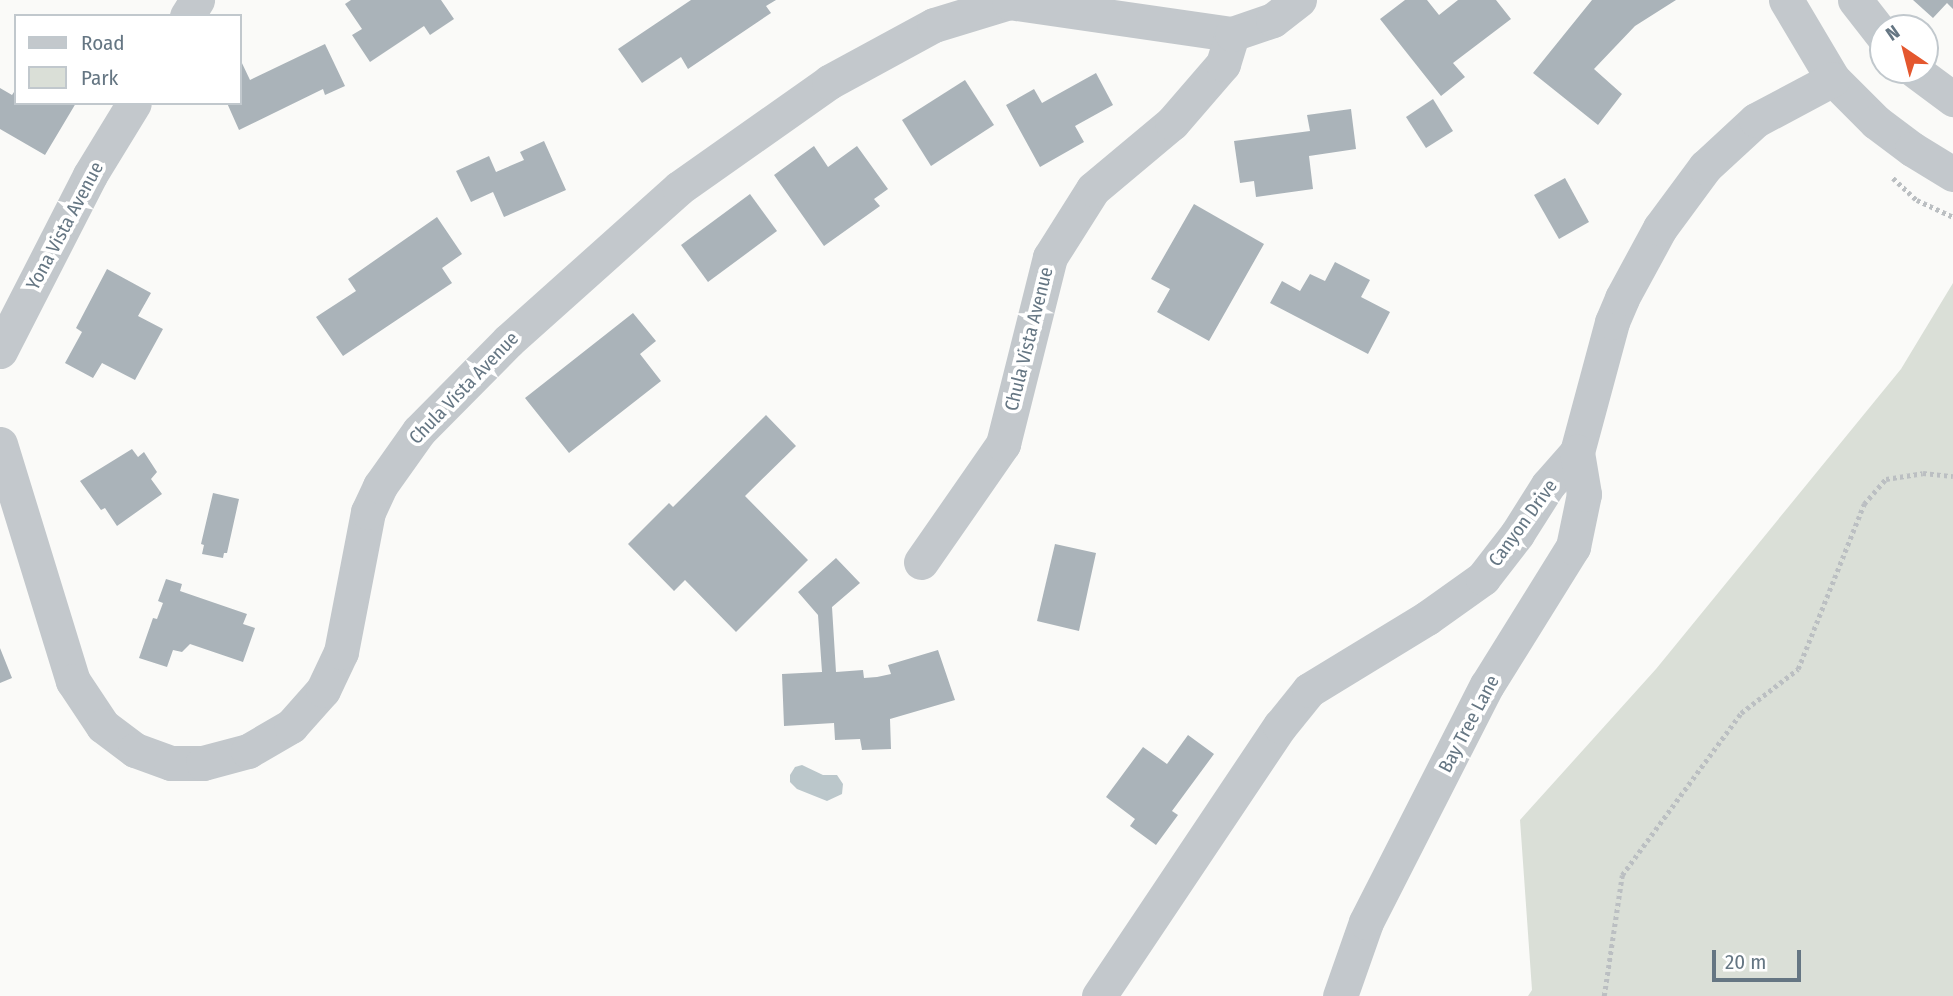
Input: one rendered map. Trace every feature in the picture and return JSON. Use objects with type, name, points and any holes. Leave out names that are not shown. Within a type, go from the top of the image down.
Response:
[{"type":"street","name":"Chula Vista Avenue","points":[[0,444],[73,681],[103,726],[135,750],[170,763],[203,764],[248,751],[291,726],[323,690],[341,652],[368,512],[380,486],[419,430],[508,341],[678,188],[829,82],[934,25],[1009,2],[1231,34],[1273,19],[1299,0]]},
{"type":"street","points":[[1786,0],[1833,79],[1876,122],[1912,149],[1953,174]]},
{"type":"street","points":[[1855,0],[1869,18]]},
{"type":"street","name":"Chula Vista Avenue","points":[[921,562],[1003,444],[1050,257],[1093,189],[1172,123],[1223,64],[1231,34]]},
{"type":"street","name":"Canyon Drive","points":[[1099,996],[1280,726],[1309,690],[1416,625],[1483,578],[1517,534],[1548,485],[1577,452],[1612,321],[1660,229],[1705,167],[1756,120],[1833,79]]},
{"type":"street","points":[[1933,84],[1953,99]]},
{"type":"street","name":"Yona Vista Avenue","points":[[0,351],[90,175],[133,105]]},
{"type":"street","name":"Bay Tree Lane","points":[[1340,996],[1366,922],[1487,685],[1573,547],[1584,494],[1577,452]]},
{"type":"path","points":[[1604,996],[1622,876],[1741,713],[1798,670],[1864,504],[1886,479],[1923,473],[1953,476]]},
{"type":"green space","points":[[1953,283],[1953,996],[1528,996],[1532,990],[1520,820],[1656,669],[1901,369]]},
{"type":"shaded area","points":[[802,765],[823,775],[837,775],[843,784],[842,794],[827,801],[797,789],[790,782],[790,775],[795,767]]},
{"type":"building","points":[[351,0],[441,0],[454,19],[430,35],[424,26],[370,62],[352,35],[362,29],[345,4]]},
{"type":"building","points":[[691,0],[776,0],[766,6],[771,13],[688,69],[681,57],[642,83],[618,49]]},
{"type":"building","points":[[1405,0],[1427,0],[1439,15],[1458,0],[1496,0],[1511,19],[1453,63],[1465,77],[1441,96],[1380,19]]},
{"type":"building","points":[[1592,0],[1676,0],[1635,26],[1594,69],[1622,94],[1598,125],[1533,73]]},
{"type":"building","points":[[1913,0],[1953,0],[1953,9],[1947,3],[1937,14],[1929,14]]},
{"type":"building","points":[[325,44],[345,86],[325,95],[323,89],[239,130],[228,105],[242,105],[242,63],[250,80]]},
{"type":"building","points":[[1096,73],[1113,105],[1075,126],[1084,142],[1040,167],[1006,105],[1034,89],[1042,103]]},
{"type":"building","points":[[965,80],[994,125],[931,166],[902,120]]},
{"type":"building","points":[[0,88],[12,95],[14,92],[14,105],[75,105],[45,155],[0,129]]},
{"type":"building","points":[[1433,99],[1453,131],[1426,148],[1406,117]]},
{"type":"building","points":[[1351,109],[1356,149],[1309,156],[1313,189],[1256,197],[1254,181],[1240,183],[1234,141],[1310,131],[1307,115]]},
{"type":"building","points":[[544,141],[566,190],[504,217],[493,192],[471,202],[456,171],[489,156],[496,172],[524,160],[520,152]]},
{"type":"building","points":[[814,146],[828,167],[857,146],[888,189],[874,199],[880,206],[824,246],[774,175]]},
{"type":"building","points":[[1565,178],[1589,222],[1559,239],[1534,195]]},
{"type":"building","points":[[750,194],[777,231],[708,282],[681,245]]},
{"type":"building","points":[[1194,204],[1264,244],[1209,341],[1157,312],[1170,289],[1151,279]]},
{"type":"building","points":[[437,217],[462,254],[442,268],[452,283],[343,356],[316,317],[356,291],[348,279]]},
{"type":"building","points":[[1335,262],[1370,280],[1361,297],[1390,312],[1368,354],[1270,303],[1282,281],[1300,291],[1310,274],[1325,281]]},
{"type":"building","points":[[107,269],[151,293],[138,316],[163,329],[135,380],[102,363],[93,378],[65,363],[82,332],[76,328]]},
{"type":"building","points":[[633,313],[656,341],[640,354],[661,381],[569,453],[525,398]]},
{"type":"building","points":[[766,415],[796,446],[745,496],[808,560],[736,632],[685,580],[674,591],[628,544],[669,503],[673,507]]},
{"type":"building","points":[[132,449],[138,457],[144,452],[157,472],[151,479],[162,494],[117,526],[105,508],[101,510],[80,481]]},
{"type":"building","points":[[213,493],[239,499],[227,553],[224,553],[223,558],[202,554],[204,545],[201,544]]},
{"type":"building","points":[[1055,544],[1096,553],[1079,631],[1037,621]]},
{"type":"building","points":[[836,558],[860,583],[832,607],[836,672],[863,670],[864,678],[891,674],[888,665],[938,650],[955,700],[890,719],[891,749],[862,750],[860,739],[835,740],[834,723],[784,726],[782,674],[822,672],[818,615],[798,592]]},
{"type":"building","points":[[166,579],[182,584],[180,591],[247,614],[243,624],[255,628],[243,662],[190,644],[182,652],[173,650],[167,667],[139,658],[153,618],[157,619],[163,603],[158,601]]},
{"type":"building","points":[[0,648],[12,678],[0,683]]},
{"type":"building","points":[[1188,735],[1214,754],[1172,811],[1178,815],[1156,845],[1130,826],[1135,819],[1106,797],[1143,747],[1167,764]]}]
